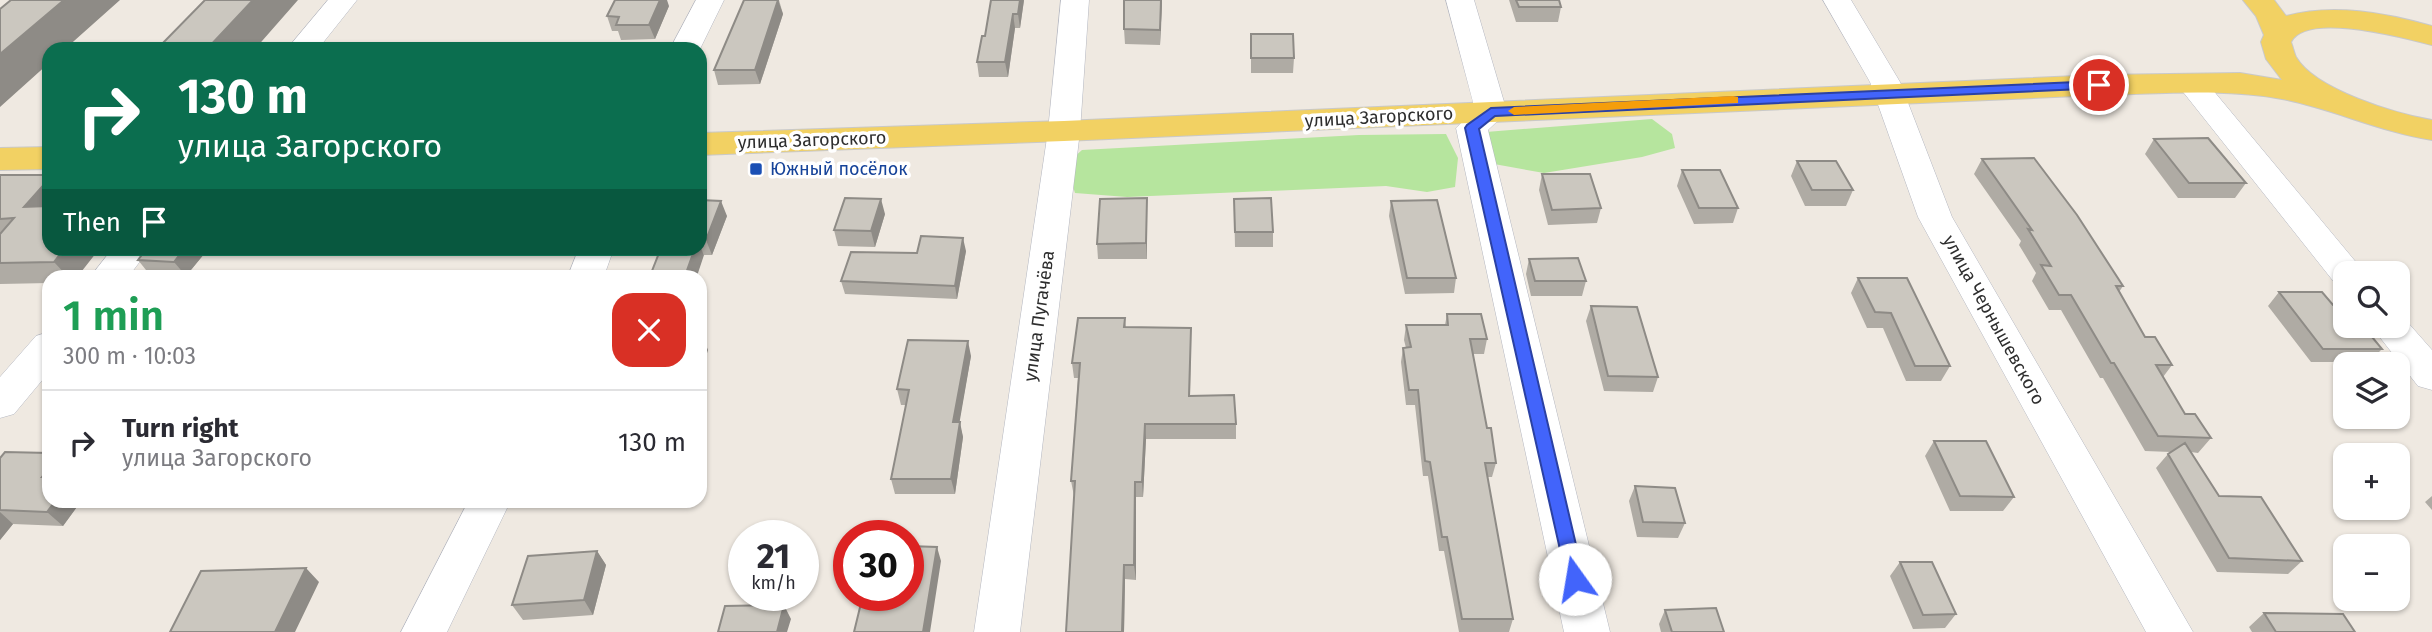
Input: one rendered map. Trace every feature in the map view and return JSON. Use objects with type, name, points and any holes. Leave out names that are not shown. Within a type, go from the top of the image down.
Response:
[{"type":"main road","points":[[2258,0],[2270,14],[2280,55],[2290,68],[2305,82],[2349,107]]},
{"type":"main road","points":[[2322,0],[2432,36]]},
{"type":"main road","points":[[2099,85],[2204,74],[2241,66],[2266,55],[2291,22],[2313,15],[2344,14],[2379,19]]},
{"type":"main road","name":"улица Загорского","points":[[707,144],[1064,131],[2099,85]]},
{"type":"main road","points":[[2099,85],[2262,85],[2429,130]]},
{"type":"main road","points":[[0,159],[42,158]]},
{"type":"street","points":[[308,42],[343,0]]},
{"type":"street","points":[[689,42],[710,0]]},
{"type":"street","name":"улица Пугачёва","points":[[997,632],[1064,131],[1075,0]]},
{"type":"street","points":[[1460,0],[1491,112],[1472,128],[1587,632]]},
{"type":"street","name":"улица Чернышевского","points":[[1837,0],[1890,93],[1936,217],[2170,632]]},
{"type":"street","points":[[2190,83],[2337,261]]},
{"type":"street","points":[[114,270],[126,256]]},
{"type":"street","points":[[2400,338],[2432,376]]},
{"type":"street","points":[[0,403],[42,354]]},
{"type":"street","points":[[424,632],[486,508]]},
{"type":"green space","points":[[1652,119],[1672,134],[1675,148],[1642,157],[1544,173],[1494,164],[1486,132]]},
{"type":"green space","points":[[1446,134],[1458,158],[1455,187],[1427,192],[1386,186],[1127,197],[1075,193],[1071,180],[1072,159],[1082,150],[1359,135]]},
{"type":"building","points":[[11,0],[64,0],[0,54],[0,9]]},
{"type":"building","points":[[205,0],[253,0],[214,42],[164,42]]},
{"type":"building","points":[[615,0],[660,0],[649,25],[616,25],[619,17],[607,16]]},
{"type":"building","points":[[744,0],[778,0],[755,70],[714,70]]},
{"type":"building","points":[[991,0],[1020,0],[1018,14],[1013,14],[1005,62],[977,62],[982,36],[985,36]]},
{"type":"building","points":[[1124,0],[1161,0],[1160,30],[1124,29]]},
{"type":"building","points":[[1516,0],[1559,0],[1561,7],[1519,7]]},
{"type":"building","points":[[1251,34],[1293,34],[1294,58],[1251,58]]},
{"type":"building","points":[[2208,138],[2246,183],[2189,183],[2154,139]]},
{"type":"building","points":[[2034,158],[2077,215],[2123,286],[2116,286],[2145,337],[2155,337],[2172,365],[2156,365],[2185,414],[2195,414],[2211,438],[2158,436],[2071,295],[2059,295],[2041,265],[2051,266],[2028,229],[2032,230],[1982,159]]},
{"type":"building","points":[[1797,161],[1836,161],[1853,190],[1812,190]]},
{"type":"building","points":[[1682,170],[1720,170],[1738,208],[1699,208]]},
{"type":"building","points":[[1542,174],[1590,174],[1601,208],[1552,210]]},
{"type":"building","points":[[0,175],[42,175],[42,187],[24,207],[42,206],[42,256],[59,256],[54,262],[0,263],[0,234],[14,218],[0,219]]},
{"type":"building","points":[[845,198],[881,199],[871,231],[834,230]]},
{"type":"building","points":[[1147,198],[1146,243],[1097,244],[1100,199]]},
{"type":"building","points":[[1271,198],[1273,232],[1235,232],[1234,199]]},
{"type":"building","points":[[707,200],[721,201],[707,237]]},
{"type":"building","points":[[1437,200],[1456,278],[1407,278],[1391,201]]},
{"type":"building","points":[[921,236],[963,238],[955,286],[841,281],[851,252],[917,253]]},
{"type":"building","points":[[141,256],[179,256],[174,262],[138,260]]},
{"type":"building","points":[[658,256],[692,256],[687,270],[652,270]]},
{"type":"building","points":[[1578,258],[1586,281],[1535,281],[1529,259]]},
{"type":"building","points":[[1858,278],[1907,278],[1950,366],[1915,366],[1891,313],[1875,312]]},
{"type":"building","points":[[2279,292],[2322,292],[2333,305],[2333,338],[2373,338],[2382,349],[2323,349]]},
{"type":"building","points":[[1591,306],[1637,307],[1658,377],[1608,376]]},
{"type":"building","points":[[1447,314],[1481,314],[1487,339],[1470,339],[1487,428],[1491,428],[1496,463],[1485,463],[1513,619],[1462,619],[1447,537],[1442,537],[1430,462],[1425,461],[1418,390],[1409,390],[1403,348],[1411,347],[1406,325],[1448,325]]},
{"type":"building","points":[[1078,318],[1125,318],[1124,327],[1191,328],[1189,396],[1234,395],[1236,424],[1145,424],[1142,482],[1135,482],[1134,565],[1124,565],[1122,632],[1066,632],[1075,481],[1071,481],[1080,363],[1072,363]]},
{"type":"building","points":[[908,340],[968,341],[953,422],[960,422],[951,479],[891,479],[909,390],[897,389]]},
{"type":"building","points":[[1934,441],[1986,441],[2014,497],[1960,496]]},
{"type":"building","points":[[2185,443],[2219,496],[2261,497],[2302,561],[2229,558],[2168,454]]},
{"type":"building","points":[[5,452],[42,453],[42,508],[50,508],[47,512],[0,510],[0,458]]},
{"type":"building","points":[[1635,486],[1675,488],[1685,523],[1643,522]]},
{"type":"building","points":[[924,547],[937,547],[923,632],[854,632],[859,611],[924,611]]},
{"type":"building","points":[[597,551],[584,600],[512,605],[528,556]]},
{"type":"building","points":[[1900,562],[1932,562],[1956,614],[1923,615]]},
{"type":"building","points":[[306,568],[275,632],[170,632],[201,571]]},
{"type":"building","points":[[725,606],[728,606],[728,611],[782,611],[777,632],[718,632]]},
{"type":"building","points":[[1716,608],[1724,632],[1672,632],[1665,610]]},
{"type":"building","points":[[2264,613],[2343,614],[2355,632],[2276,632]]},
{"type":"slow traffic","points":[[1514,111],[1733,100]]},
{"type":"place","name":"Южный посёлок","points":[[756,169]]},
{"type":"route","points":[[1575,579],[1472,128],[1491,112],[2099,85]]}]
